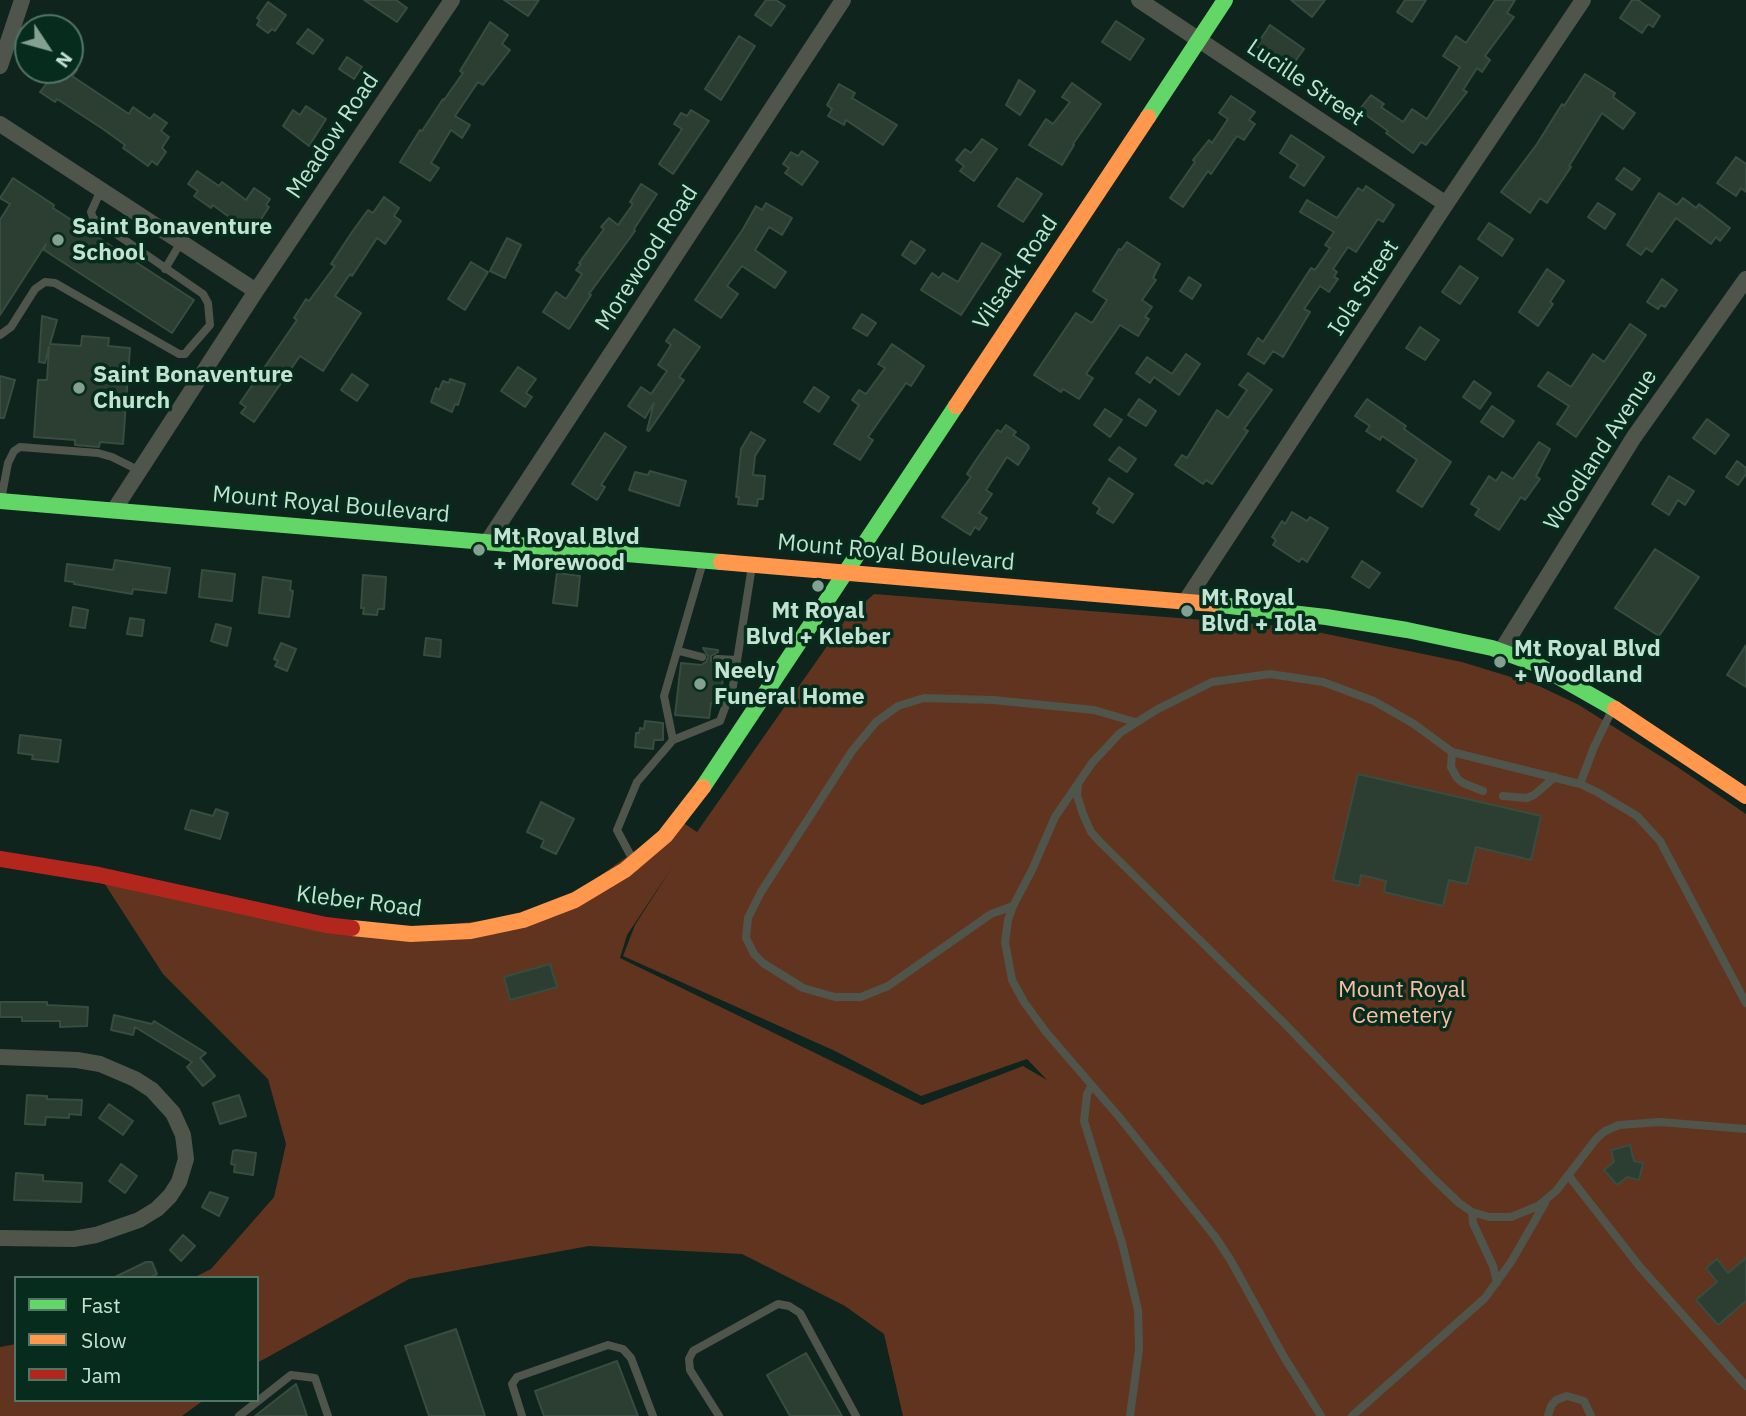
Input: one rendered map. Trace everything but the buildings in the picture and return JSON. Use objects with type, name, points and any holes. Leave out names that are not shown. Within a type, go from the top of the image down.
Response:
[{"type":"main road","name":"Vilsack Road","points":[[846,571],[1224,0]]},
{"type":"main road","name":"Mount Royal Boulevard","points":[[1,501],[846,571],[1340,619],[1451,639],[1501,651],[1536,664],[1613,708],[1746,796]]},
{"type":"main road","name":"Kleber Road","points":[[0,859],[99,876],[326,925],[411,934],[471,931],[523,920],[575,900],[600,887],[634,863],[665,835],[696,798],[846,571]]},
{"type":"street","points":[[0,66],[22,0]]},
{"type":"street","name":"Meadow Road","points":[[114,510],[256,291],[452,0]]},
{"type":"street","name":"Morewood Road","points":[[488,541],[843,0]]},
{"type":"street","name":"Lucille Street","points":[[1139,0],[1446,204]]},
{"type":"street","name":"Iola Street","points":[[1185,602],[1583,0]]},
{"type":"street","points":[[0,124],[256,291]]},
{"type":"street","name":"Woodland Avenue","points":[[1501,651],[1634,437],[1746,279]]},
{"type":"street","points":[[0,1057],[77,1060],[100,1065],[135,1079],[152,1090],[173,1113],[183,1135],[186,1159],[179,1182],[170,1196],[157,1209],[139,1220],[96,1235],[73,1239],[0,1238]]},
{"type":"lane","points":[[0,335],[11,327],[34,289],[45,282],[55,283],[179,354],[185,354],[210,324],[208,303],[203,294],[93,218],[91,212],[101,190]]},
{"type":"lane","points":[[165,269],[181,242]]},
{"type":"lane","points":[[210,324],[228,335]]},
{"type":"lane","points":[[1,501],[8,463],[14,451],[20,447],[98,453],[140,471]]},
{"type":"lane","points":[[673,740],[664,696],[704,559]]},
{"type":"lane","points":[[634,863],[617,830],[637,782],[673,740],[720,721],[733,686],[752,563]]},
{"type":"lane","points":[[679,651],[702,657]]},
{"type":"lane","points":[[717,659],[737,660]]},
{"type":"lane","points":[[1321,1416],[1216,1238],[1033,1014],[1012,980],[1005,943],[1007,920],[1055,817],[1107,747],[1135,722],[1213,682],[1270,674],[1323,682],[1374,701],[1414,724],[1452,752],[1580,784],[1637,817],[1660,841],[1746,1003]]},
{"type":"lane","points":[[1013,906],[991,914],[888,986],[861,997],[835,997],[803,988],[763,963],[754,954],[746,938],[748,918],[761,892],[852,751],[876,722],[898,706],[925,698],[981,699],[1094,710],[1135,722]]},
{"type":"lane","points":[[1580,784],[1613,708]]},
{"type":"lane","points":[[1452,752],[1451,767],[1457,778],[1483,791]]},
{"type":"lane","points":[[1503,796],[1527,798],[1555,777]]},
{"type":"lane","points":[[1078,785],[1077,795],[1083,814],[1091,832],[1100,842],[1284,1023],[1459,1203],[1472,1212],[1489,1217],[1511,1217],[1530,1211],[1546,1200]]},
{"type":"lane","points":[[1091,1087],[1087,1094],[1084,1121],[1122,1243],[1138,1310],[1139,1349],[1130,1416]]},
{"type":"lane","points":[[1352,1416],[1472,1311],[1497,1282],[1523,1243],[1546,1200],[1605,1131],[1619,1125],[1660,1122],[1746,1129]]},
{"type":"lane","points":[[1568,1175],[1640,1266],[1746,1386]]},
{"type":"lane","points":[[1472,1212],[1497,1282]]},
{"type":"lane","points":[[719,1416],[691,1370],[689,1360],[693,1351],[779,1304],[789,1306],[800,1313],[856,1416]]},
{"type":"lane","points":[[522,1416],[512,1384],[517,1377],[608,1345],[623,1349],[631,1358],[653,1416]]},
{"type":"lane","points":[[259,1400],[291,1374],[315,1378],[328,1416]]},
{"type":"lane","points":[[1548,1416],[1556,1400],[1567,1396],[1584,1401],[1591,1416]]},
{"type":"lane","points":[[239,1416],[256,1402]]},
{"type":"green space","name":"Mount Royal Cemetery","points":[[874,594],[1293,627],[1462,662],[1537,685],[1579,705],[1746,814],[1746,1416],[903,1416],[884,1334],[845,1306],[742,1254],[589,1246],[409,1279],[259,1362],[259,1276],[197,1276],[211,1269],[274,1197],[286,1144],[268,1079],[163,974],[99,875],[386,932],[547,913],[679,820],[697,832],[846,619]],"holes":[[[673,866],[635,925],[623,956],[835,1051],[921,1096],[1027,1059],[1047,1080],[1023,1066],[922,1105],[620,958],[627,935]]]},
{"type":"green space","points":[[14,1344],[14,1402],[201,1402],[182,1416],[0,1416],[0,1347]]},
{"type":"traffic: fast","points":[[1148,117],[1225,0]]},
{"type":"traffic: fast","points":[[703,787],[956,406]]},
{"type":"traffic: fast","points":[[0,501],[721,562]]},
{"type":"traffic: fast","points":[[1212,604],[1326,617],[1492,648],[1536,664],[1615,709]]},
{"type":"traffic: slow","points":[[956,406],[1148,117]]},
{"type":"traffic: slow","points":[[721,562],[1212,604]]},
{"type":"traffic: slow","points":[[1615,709],[1746,796]]},
{"type":"traffic: slow","points":[[352,928],[411,934],[471,931],[523,920],[575,900],[625,870],[665,836],[703,787]]},
{"type":"traffic: jam","points":[[0,859],[99,875],[326,925],[352,928]]},
{"type":"place","name":"Saint Bonaventure School","points":[[58,240]]},
{"type":"place","name":"Saint Bonaventure Church","points":[[79,388]]},
{"type":"place","name":"Mt Royal Blvd + Morewood","points":[[479,550]]},
{"type":"place","name":"Mt Royal Blvd + Kleber","points":[[818,586]]},
{"type":"place","name":"Mt Royal Blvd + Iola","points":[[1187,611]]},
{"type":"place","name":"Mt Royal Blvd + Woodland","points":[[1500,662]]},
{"type":"place","name":"Neely Funeral Home","points":[[700,684]]}]
